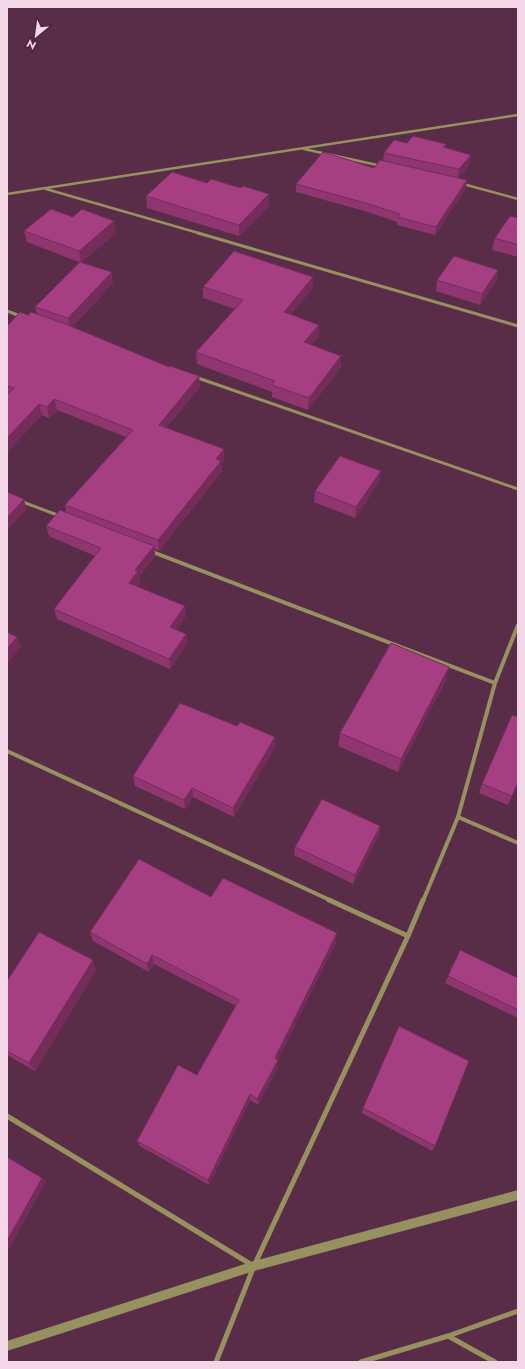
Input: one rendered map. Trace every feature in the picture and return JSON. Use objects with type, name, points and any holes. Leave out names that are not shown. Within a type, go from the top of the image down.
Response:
[{"type":"street","points":[[7,194],[518,114]]},
{"type":"street","points":[[302,148],[385,167]]},
{"type":"street","points":[[461,184],[518,199]]},
{"type":"street","points":[[43,189],[518,326]]},
{"type":"street","points":[[7,311],[30,319]]},
{"type":"street","points":[[187,374],[518,489]]},
{"type":"street","points":[[14,499],[66,519]]},
{"type":"street","points":[[148,550],[495,683]]},
{"type":"street","points":[[216,1362],[254,1266],[408,936],[458,817],[495,683],[518,626]]},
{"type":"street","points":[[7,751],[408,936]]},
{"type":"street","points":[[458,817],[518,843]]},
{"type":"street","points":[[7,1116],[254,1266]]},
{"type":"street","points":[[7,1346],[254,1266],[518,1195]]},
{"type":"street","points":[[361,1362],[448,1336],[518,1311]]},
{"type":"street","points":[[448,1336],[495,1362]]},
{"type":"building","points":[[413,136],[446,144],[443,147],[471,155],[459,169],[384,153],[394,140],[407,143]]},
{"type":"building","points":[[323,152],[374,168],[380,160],[467,180],[436,227],[398,217],[400,214],[369,204],[296,184]]},
{"type":"building","points":[[172,172],[207,183],[211,179],[241,188],[243,186],[269,194],[239,225],[146,196]]},
{"type":"building","points":[[51,209],[73,217],[82,209],[114,221],[79,251],[24,231]]},
{"type":"building","points":[[510,216],[518,218],[518,245],[495,238]]},
{"type":"building","points":[[234,251],[313,277],[284,312],[319,325],[304,342],[341,356],[309,398],[272,385],[275,381],[196,352],[243,300],[203,287]]},
{"type":"building","points":[[454,256],[498,270],[482,294],[437,280]]},
{"type":"building","points":[[80,262],[112,272],[68,318],[35,307]]},
{"type":"building","points":[[20,312],[28,315],[31,312],[63,323],[169,367],[170,366],[199,376],[159,425],[224,449],[216,459],[221,461],[158,540],[65,505],[133,430],[54,399],[47,407],[39,404],[7,438],[7,395],[14,388],[7,386],[7,326]]},
{"type":"building","points":[[340,456],[381,471],[356,507],[315,491]]},
{"type":"building","points":[[7,492],[24,499],[7,518]]},
{"type":"building","points":[[60,510],[154,546],[135,570],[138,571],[129,583],[185,606],[170,627],[186,634],[169,659],[54,609],[101,548],[46,526]]},
{"type":"building","points":[[7,632],[17,637],[7,649]]},
{"type":"building","points":[[391,643],[449,667],[401,759],[340,733]]},
{"type":"building","points":[[180,703],[237,726],[240,722],[275,737],[233,808],[192,788],[184,800],[133,776]]},
{"type":"building","points":[[512,715],[518,717],[518,782],[512,796],[482,784]]},
{"type":"building","points":[[322,799],[380,826],[355,875],[295,847]]},
{"type":"building","points":[[139,859],[211,897],[223,878],[337,933],[275,1058],[278,1060],[257,1099],[250,1094],[208,1180],[137,1141],[178,1065],[197,1075],[239,1000],[152,955],[147,964],[90,932]]},
{"type":"building","points":[[39,932],[93,960],[29,1063],[7,1051],[7,981]]},
{"type":"building","points":[[460,950],[518,978],[518,1010],[448,976]]},
{"type":"building","points":[[399,1026],[469,1061],[435,1146],[363,1108]]},
{"type":"building","points":[[7,1157],[42,1178],[7,1241]]}]
